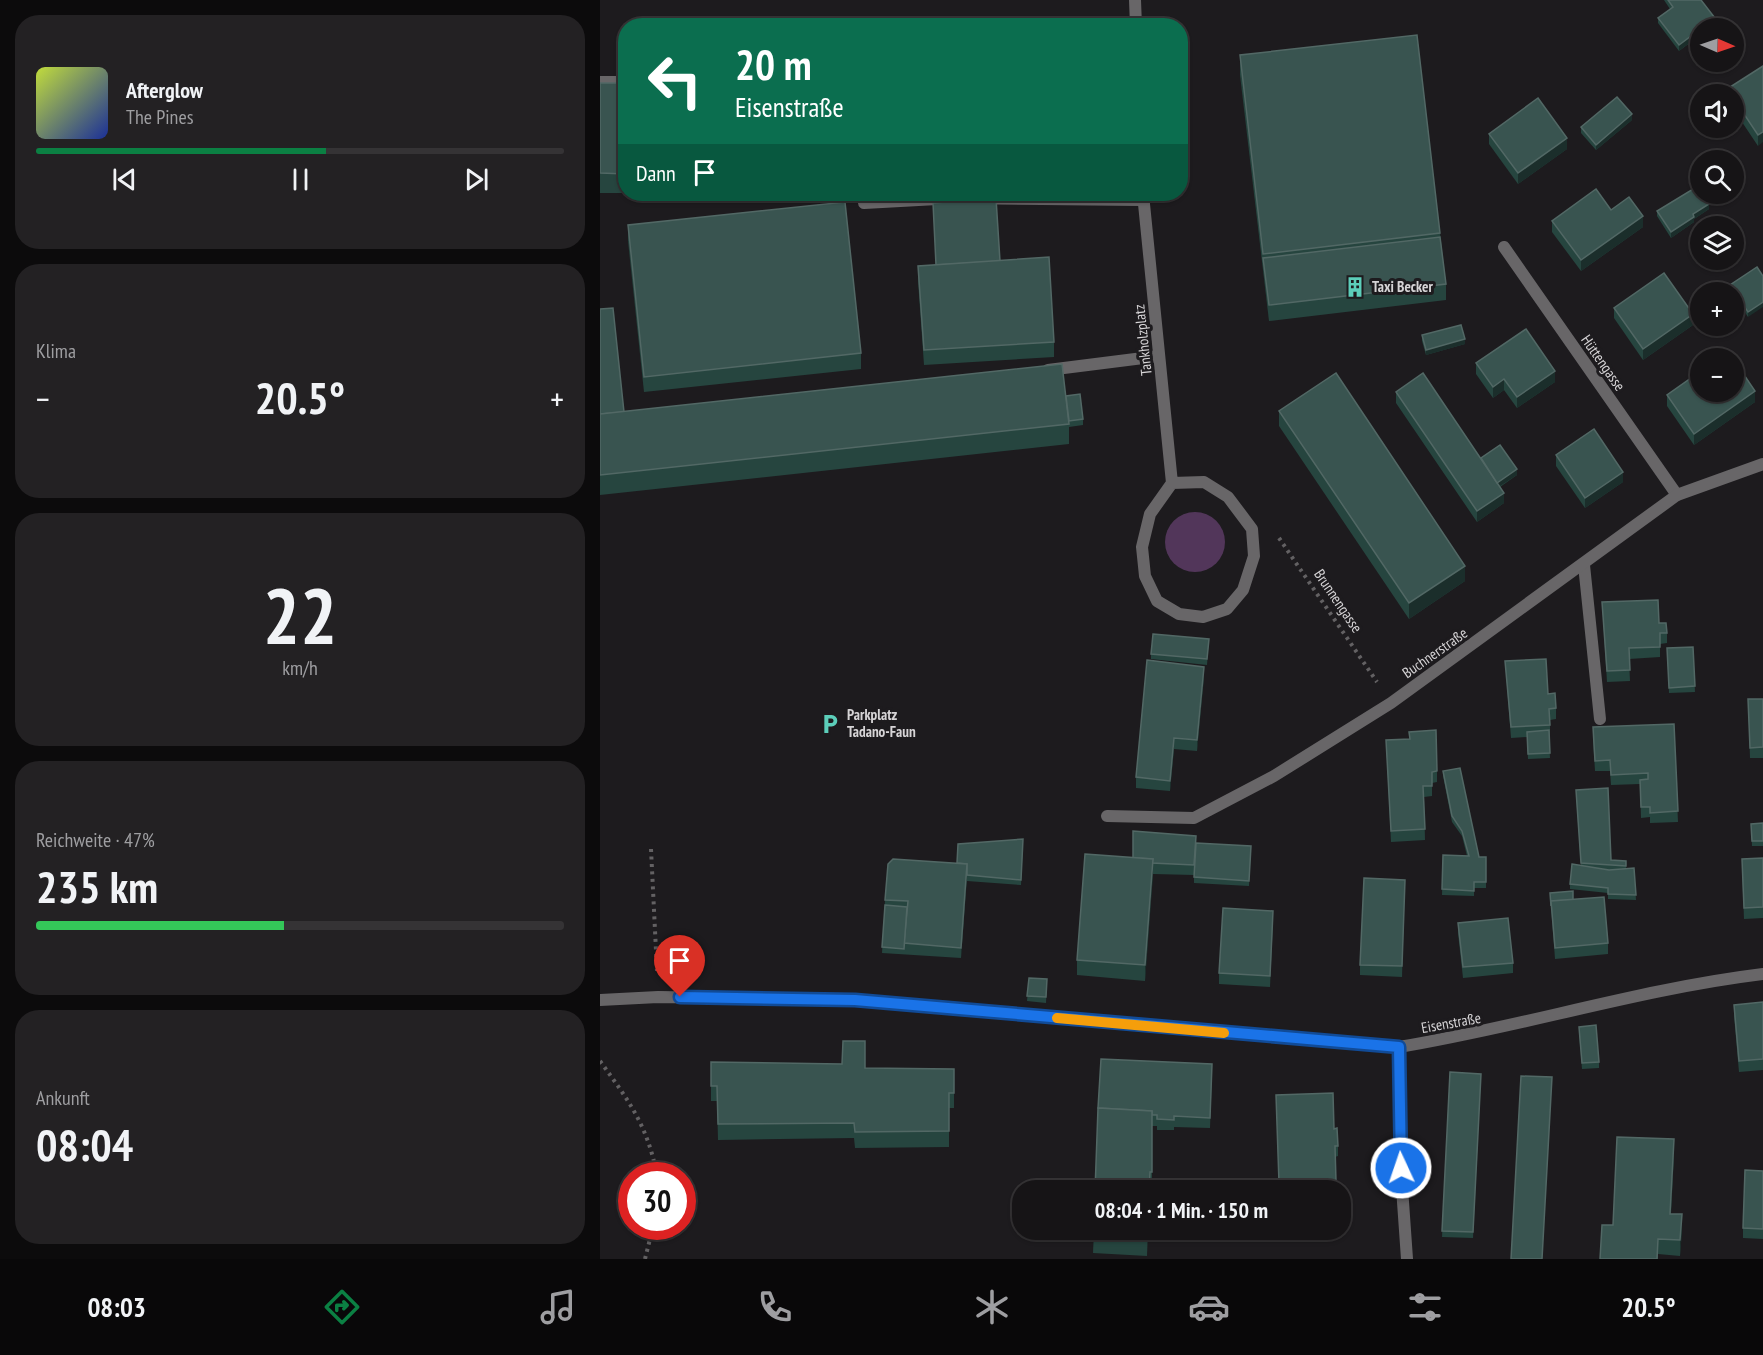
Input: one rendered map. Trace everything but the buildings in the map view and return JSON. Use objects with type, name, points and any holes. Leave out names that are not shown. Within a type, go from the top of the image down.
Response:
[{"type":"street","points":[[1135,0],[1136,18]]},
{"type":"street","points":[[600,82],[618,82]]},
{"type":"street","points":[[864,203],[889,201]]},
{"type":"street","name":"Tankholzplatz","points":[[1143,201],[1172,483]]},
{"type":"street","name":"Hüttengasse","points":[[1504,247],[1677,495]]},
{"type":"street","points":[[1031,372],[1160,356]]},
{"type":"street","name":"Buchnerstraße","points":[[1107,816],[1194,818],[1274,776],[1391,703],[1584,565],[1677,495],[1763,464]]},
{"type":"street","points":[[1204,482],[1228,497],[1252,529],[1254,556],[1243,590],[1227,609],[1203,617],[1179,614],[1156,601],[1145,576],[1142,547],[1150,514],[1172,483],[1204,482]]},
{"type":"street","points":[[1584,565],[1600,719]]},
{"type":"street","name":"Eisenstraße","points":[[600,1000],[658,997],[855,1000],[1399,1047],[1473,1035],[1702,981],[1763,974]]},
{"type":"street","points":[[1399,1047],[1399,1145],[1407,1259]]},
{"type":"path","name":"Brunnengasse","points":[[1252,529],[1282,538],[1391,703]]},
{"type":"path","points":[[651,849],[657,960]]},
{"type":"path","points":[[600,1061],[637,1112],[655,1162]]},
{"type":"path","points":[[645,1259],[650,1240]]},
{"type":"shaded area","points":[[1195,512],[1216,521],[1225,542],[1216,563],[1195,572],[1174,563],[1165,542],[1174,521]]},
{"type":"slow traffic","points":[[1057,1018],[1224,1033]]},
{"type":"place","name":"Taxi Becker","points":[[1355,287]]},
{"type":"place","name":"Parkplatz Tadano-Faun","points":[[830,724]]},
{"type":"route","points":[[680,997],[855,1000],[1399,1047],[1401,1168]]}]
